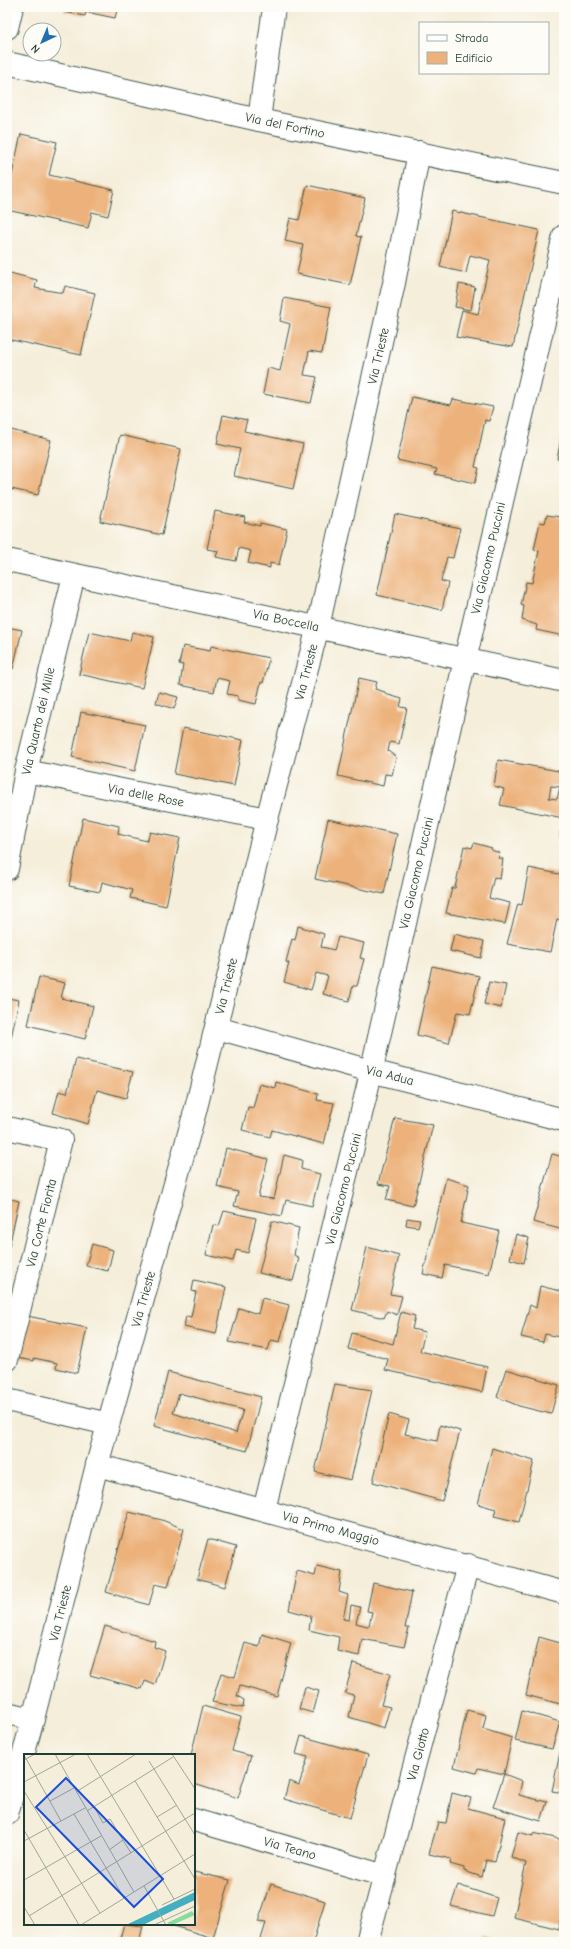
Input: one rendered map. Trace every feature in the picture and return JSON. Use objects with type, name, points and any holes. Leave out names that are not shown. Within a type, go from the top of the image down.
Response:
[{"type":"street","points":[[7,28],[12,7]]},
{"type":"street","points":[[259,120],[274,7]]},
{"type":"street","name":"Via del Fortino","points":[[7,63],[259,120],[564,183]]},
{"type":"street","name":"Via Trieste","points":[[25,1754],[97,1465],[216,1028],[267,819],[318,627],[394,283],[419,152]]},
{"type":"street","name":"Via Giacomo Puccini","points":[[264,1510],[371,1071],[464,660],[564,236]]},
{"type":"street","name":"Via Boccella","points":[[7,560],[464,660],[564,680]]},
{"type":"street","name":"Via Quarto dei Mille","points":[[7,869],[26,771],[74,575]]},
{"type":"street","name":"Via delle Rose","points":[[26,771],[267,819]]},
{"type":"street","name":"Via Adua","points":[[216,1028],[371,1071],[564,1120]]},
{"type":"street","name":"Via Corte Fiorita","points":[[7,1128],[61,1140],[7,1360]]},
{"type":"street","points":[[7,1400],[108,1424]]},
{"type":"street","name":"Via Primo Maggio","points":[[97,1465],[564,1593]]},
{"type":"street","name":"Via Giotto","points":[[367,1942],[468,1566]]},
{"type":"street","points":[[7,1713],[33,1719]]},
{"type":"street","name":"Via Trieste","points":[[7,1814],[22,1769]]},
{"type":"street","name":"Via Teano","points":[[195,1820],[385,1876]]},
{"type":"building","points":[[65,7],[118,7],[115,18],[86,12],[85,16],[64,12]]},
{"type":"building","points":[[21,134],[57,142],[49,175],[114,190],[108,216],[92,212],[88,228],[7,210],[7,197]]},
{"type":"building","points":[[307,185],[365,198],[356,236],[361,237],[350,285],[297,274],[303,245],[285,241],[290,218],[299,220]]},
{"type":"building","points":[[452,211],[539,230],[513,347],[456,337],[462,310],[478,314],[490,260],[470,255],[466,273],[440,267]]},
{"type":"building","points":[[10,273],[37,280],[35,288],[63,293],[65,286],[95,293],[81,355],[7,339],[9,311],[7,311],[7,284]]},
{"type":"building","points":[[459,284],[475,287],[471,310],[455,307]]},
{"type":"building","points":[[284,298],[331,307],[322,353],[309,351],[304,375],[317,377],[311,403],[263,394],[268,368],[280,371],[290,324],[280,321]]},
{"type":"building","points":[[412,397],[451,405],[453,399],[493,407],[489,421],[485,420],[475,467],[479,468],[475,483],[435,474],[437,469],[397,460]]},
{"type":"building","points":[[223,415],[247,420],[244,431],[303,444],[293,489],[234,476],[240,449],[217,444]]},
{"type":"building","points":[[564,428],[564,460],[557,459]]},
{"type":"building","points":[[7,429],[51,440],[38,495],[7,488]]},
{"type":"building","points":[[120,435],[181,449],[162,535],[100,521]]},
{"type":"building","points":[[215,511],[245,517],[244,522],[260,526],[260,523],[287,529],[279,565],[270,563],[270,568],[248,563],[251,551],[239,548],[236,561],[216,557],[218,551],[207,549]]},
{"type":"building","points":[[395,514],[460,528],[453,558],[447,557],[441,581],[448,583],[442,610],[377,595]]},
{"type":"building","points":[[547,515],[561,517],[564,515],[564,636],[536,630],[537,625],[522,620],[524,606],[521,605],[526,582],[532,583],[539,551],[534,550],[540,522],[545,523]]},
{"type":"building","points":[[7,627],[22,630],[13,669],[7,667]]},
{"type":"building","points":[[89,632],[130,641],[132,632],[154,637],[142,688],[79,674]]},
{"type":"building","points":[[183,646],[210,651],[211,646],[269,658],[256,704],[238,700],[238,696],[227,694],[230,681],[217,678],[214,692],[180,685],[183,665],[179,664]]},
{"type":"building","points":[[359,678],[377,682],[375,689],[385,692],[385,694],[402,699],[400,707],[407,708],[399,744],[390,742],[388,751],[396,757],[392,775],[385,774],[383,786],[338,776]]},
{"type":"building","points":[[159,692],[178,697],[174,709],[156,703]]},
{"type":"building","points":[[81,712],[145,725],[135,771],[72,757]]},
{"type":"building","points":[[183,728],[243,740],[234,786],[174,774]]},
{"type":"building","points":[[498,760],[564,772],[563,818],[500,805],[504,789],[494,786]],"holes":[[[551,786],[560,787],[557,799],[549,798]]]},
{"type":"building","points":[[83,818],[119,826],[118,834],[147,841],[150,832],[180,838],[166,906],[130,898],[132,890],[102,882],[100,892],[69,886]]},
{"type":"building","points":[[328,819],[397,834],[384,894],[315,879]]},
{"type":"building","points":[[560,831],[564,832],[564,839],[560,838]]},
{"type":"building","points":[[474,843],[492,848],[491,850],[500,853],[498,858],[503,859],[500,879],[494,877],[489,898],[510,903],[505,924],[446,913],[452,888],[455,888],[464,846],[472,848]]},
{"type":"building","points":[[529,868],[564,875],[564,906],[561,920],[557,919],[550,952],[507,944],[518,904],[522,905]]},
{"type":"building","points":[[298,926],[324,934],[321,947],[334,950],[338,937],[364,943],[360,958],[364,959],[357,986],[353,986],[349,1001],[323,994],[328,976],[316,973],[311,990],[284,982],[289,963],[286,962],[292,939],[295,940]]},
{"type":"building","points":[[454,934],[484,941],[481,958],[450,951]]},
{"type":"building","points":[[432,966],[479,976],[470,1014],[457,1012],[449,1043],[417,1035]]},
{"type":"building","points":[[39,977],[65,983],[61,998],[93,1006],[85,1039],[28,1025]]},
{"type":"building","points":[[489,982],[506,985],[501,1008],[484,1004]]},
{"type":"building","points":[[7,998],[19,1000],[11,1038],[7,1037]]},
{"type":"building","points":[[76,1059],[133,1072],[126,1098],[97,1090],[88,1124],[53,1113],[59,1091],[67,1093]]},
{"type":"building","points":[[276,1082],[318,1094],[317,1100],[334,1103],[324,1144],[272,1130],[270,1137],[242,1130],[248,1107],[253,1108],[259,1084],[275,1088]]},
{"type":"building","points":[[395,1118],[433,1125],[413,1206],[386,1200],[390,1186],[378,1184]]},
{"type":"building","points":[[226,1148],[268,1159],[258,1197],[274,1199],[284,1155],[302,1160],[301,1169],[320,1174],[312,1206],[286,1200],[282,1216],[234,1206],[238,1192],[217,1187]]},
{"type":"building","points":[[552,1154],[564,1157],[564,1230],[533,1222]]},
{"type":"building","points":[[446,1178],[469,1185],[461,1223],[499,1231],[489,1274],[445,1265],[442,1278],[423,1274]]},
{"type":"building","points":[[7,1198],[19,1201],[9,1247],[7,1247]]},
{"type":"building","points":[[224,1211],[256,1218],[248,1253],[236,1250],[233,1261],[206,1255],[213,1225],[219,1226]]},
{"type":"building","points":[[407,1218],[420,1220],[418,1227],[406,1225]]},
{"type":"building","points":[[272,1221],[299,1228],[294,1255],[299,1258],[293,1281],[259,1273]]},
{"type":"building","points":[[516,1234],[529,1238],[524,1263],[510,1259]]},
{"type":"building","points":[[92,1244],[113,1250],[108,1271],[86,1266]]},
{"type":"building","points":[[367,1247],[399,1256],[390,1294],[402,1296],[397,1315],[387,1311],[384,1318],[352,1310]]},
{"type":"building","points":[[194,1280],[226,1287],[216,1334],[184,1327],[186,1316],[191,1317],[196,1292],[192,1291]]},
{"type":"building","points":[[540,1286],[564,1292],[564,1338],[545,1334],[543,1342],[521,1337],[530,1305],[536,1308]]},
{"type":"building","points":[[262,1298],[289,1305],[280,1342],[271,1340],[268,1350],[229,1342],[239,1308],[258,1314]]},
{"type":"building","points":[[401,1312],[415,1316],[412,1329],[425,1332],[420,1351],[487,1367],[482,1392],[385,1370],[388,1359],[348,1349],[352,1333],[393,1344]]},
{"type":"building","points":[[27,1316],[87,1328],[77,1373],[56,1368],[57,1363],[34,1358],[34,1361],[17,1358]]},
{"type":"building","points":[[506,1369],[559,1385],[551,1414],[519,1406],[497,1397]]},
{"type":"building","points":[[168,1372],[261,1397],[247,1451],[154,1426]],"holes":[[[179,1393],[243,1410],[236,1433],[173,1413]]]},
{"type":"building","points":[[335,1384],[372,1390],[351,1480],[315,1472]]},
{"type":"building","points":[[389,1414],[409,1420],[405,1434],[437,1441],[440,1425],[460,1431],[442,1501],[373,1482]]},
{"type":"building","points":[[492,1448],[534,1461],[519,1522],[494,1516],[496,1509],[478,1504]]},
{"type":"building","points":[[129,1512],[162,1520],[184,1529],[168,1587],[155,1584],[149,1605],[106,1592]]},
{"type":"building","points":[[208,1539],[236,1547],[225,1587],[197,1579]]},
{"type":"building","points":[[317,1566],[342,1572],[339,1592],[348,1595],[343,1619],[349,1620],[351,1605],[360,1607],[356,1623],[369,1626],[372,1612],[367,1611],[373,1583],[412,1592],[405,1628],[409,1628],[404,1647],[362,1639],[359,1656],[337,1651],[339,1637],[309,1630],[311,1616],[289,1610],[297,1571],[315,1576]]},
{"type":"building","points":[[105,1626],[155,1641],[154,1647],[165,1651],[155,1685],[145,1681],[142,1689],[90,1675]]},
{"type":"building","points":[[262,1634],[291,1643],[277,1696],[240,1686],[237,1696],[244,1700],[243,1708],[212,1702],[221,1673],[235,1677],[245,1643],[259,1647]]},
{"type":"building","points":[[539,1637],[564,1644],[564,1705],[526,1695]]},
{"type":"building","points":[[353,1663],[390,1674],[381,1705],[390,1707],[384,1728],[349,1717],[354,1695],[345,1693]]},
{"type":"building","points":[[305,1687],[319,1691],[313,1713],[299,1709]]},
{"type":"building","points":[[203,1706],[241,1717],[232,1751],[251,1756],[238,1798],[195,1784],[195,1754],[191,1754]]},
{"type":"building","points":[[467,1710],[486,1715],[483,1729],[512,1738],[504,1774],[478,1768],[476,1773],[454,1767]]},
{"type":"building","points":[[522,1711],[560,1722],[552,1749],[515,1741]]},
{"type":"building","points":[[301,1736],[368,1755],[350,1818],[284,1799],[289,1781],[299,1785],[308,1757],[296,1754]]},
{"type":"building","points":[[562,1743],[564,1744],[564,1793],[552,1791]]},
{"type":"building","points":[[504,1774],[522,1781],[519,1795],[547,1802],[541,1821],[493,1807]]},
{"type":"building","points":[[452,1793],[471,1798],[468,1808],[505,1818],[495,1862],[486,1860],[482,1877],[464,1871],[464,1868],[450,1864],[451,1859],[429,1854],[438,1822],[446,1823]]},
{"type":"building","points":[[518,1832],[533,1836],[533,1833],[564,1840],[564,1921],[560,1920],[559,1929],[514,1918],[526,1863],[511,1857]]},
{"type":"building","points":[[195,1872],[230,1880],[213,1938],[170,1925],[195,1925]]},
{"type":"building","points":[[271,1884],[325,1901],[313,1942],[260,1942],[266,1923],[258,1922]]},
{"type":"building","points":[[458,1885],[497,1898],[492,1916],[451,1906]]},
{"type":"building","points":[[124,1925],[143,1926],[139,1942],[119,1942]]},
{"type":"building","points":[[486,1937],[502,1942],[485,1942]]}]
